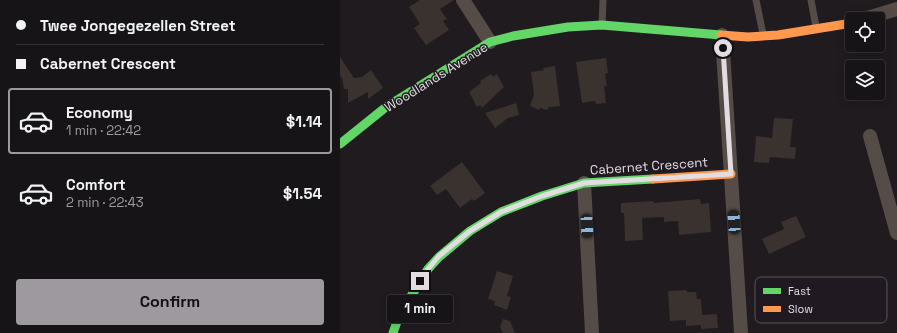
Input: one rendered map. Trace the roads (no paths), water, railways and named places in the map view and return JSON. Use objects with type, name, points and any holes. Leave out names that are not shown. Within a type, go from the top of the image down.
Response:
[{"type":"street","points":[[463,0],[490,42]]},
{"type":"street","points":[[885,13],[897,9]]},
{"type":"street","name":"Woodlands Avenue","points":[[340,144],[386,107],[490,42],[568,27],[602,25],[748,37],[778,36],[845,24]]},
{"type":"street","points":[[722,35],[741,333]]},
{"type":"street","points":[[870,136],[897,233]]},
{"type":"street","name":"Cabernet Crescent","points":[[393,333],[398,319],[428,269],[439,256],[470,231],[501,212],[542,196],[584,183],[731,174]]},
{"type":"street","points":[[584,183],[592,333]]},
{"type":"lane","points":[[602,25],[603,0]]},
{"type":"lane","points":[[756,0],[764,36]]},
{"type":"lane","points":[[811,0],[817,29]]}]
